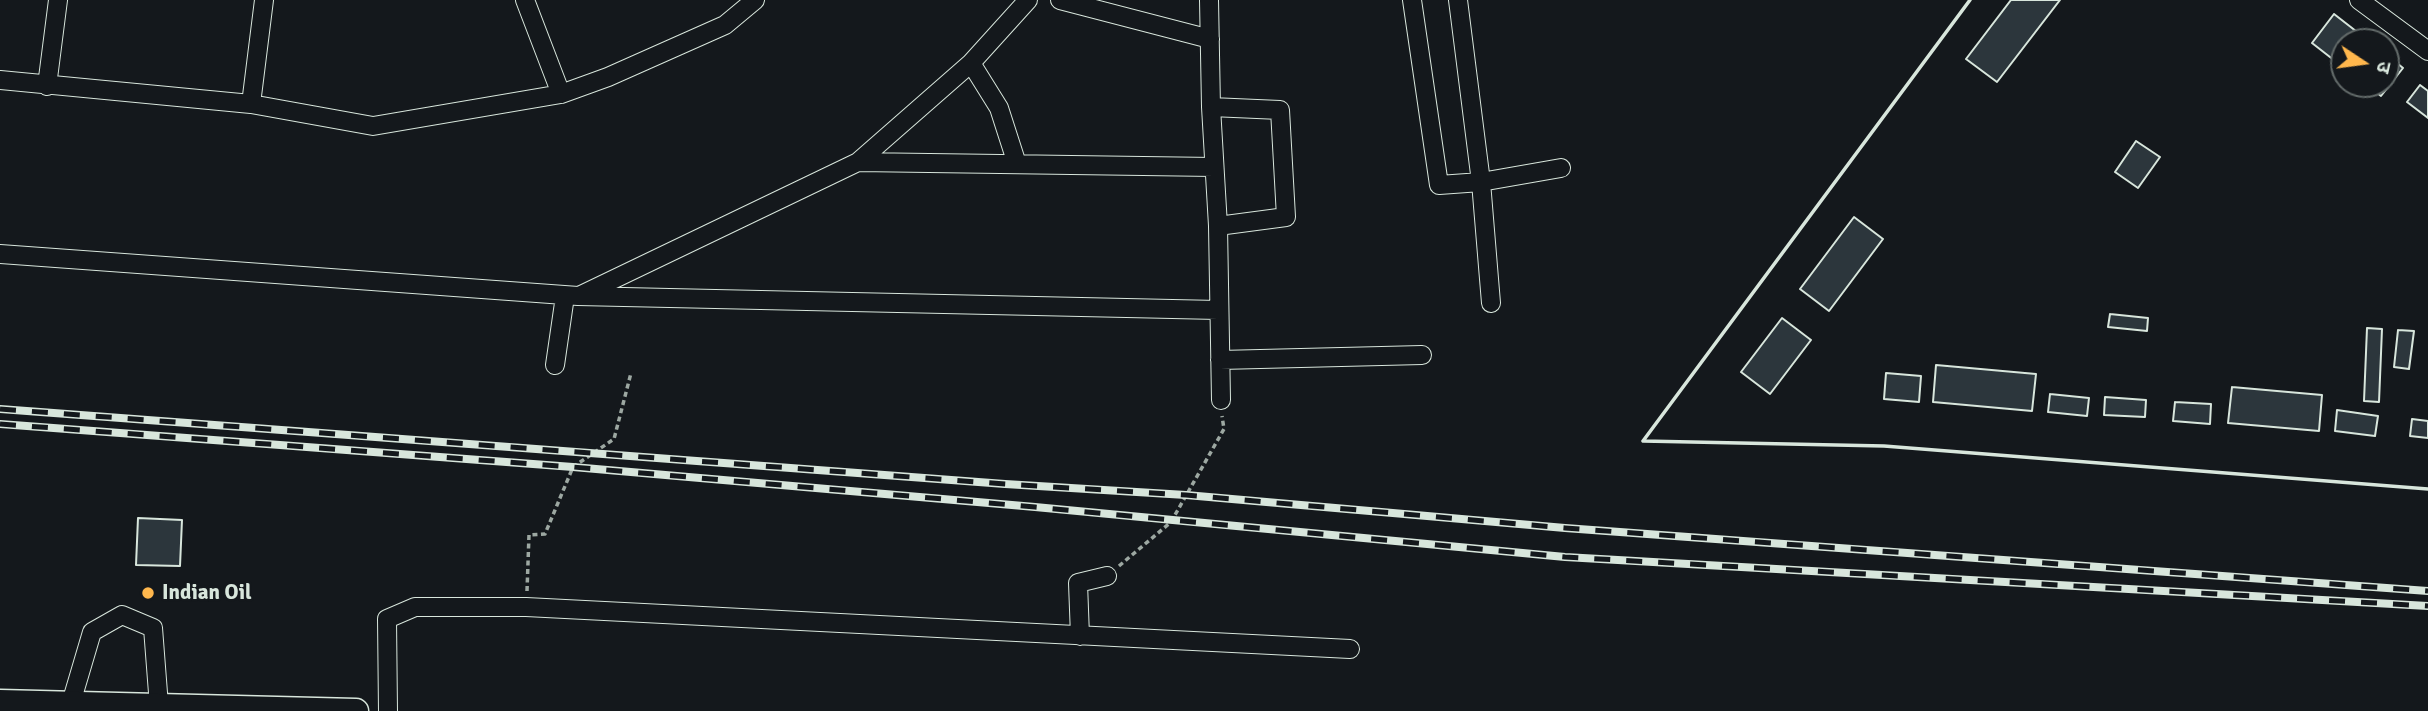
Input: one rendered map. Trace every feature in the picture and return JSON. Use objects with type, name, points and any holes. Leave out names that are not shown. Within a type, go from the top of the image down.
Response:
[{"type":"street","points":[[47,86],[58,0]]},
{"type":"street","points":[[251,104],[264,0]]},
{"type":"street","points":[[525,0],[561,94]]},
{"type":"street","points":[[0,80],[251,104],[373,126],[561,94],[608,78],[725,25],[755,0]]},
{"type":"street","points":[[571,296],[858,162],[971,63],[1028,0]]},
{"type":"street","points":[[1060,0],[1210,39]]},
{"type":"street","points":[[1209,0],[1211,107],[1218,226],[1221,400]]},
{"type":"street","points":[[1412,0],[1439,185],[1481,182],[1562,168]]},
{"type":"street","points":[[1458,0],[1481,182],[1491,303]]},
{"type":"street","points":[[2359,0],[2428,51]]},
{"type":"street","points":[[971,63],[999,108],[1017,164]]},
{"type":"street","points":[[1211,107],[1280,110],[1286,217],[1218,226]]},
{"type":"street","points":[[858,162],[1214,167]]},
{"type":"street","points":[[0,254],[571,296],[1218,310]]},
{"type":"street","points":[[555,365],[571,296]]},
{"type":"street","points":[[1220,360],[1422,355]]},
{"type":"street","points":[[1080,636],[1078,583],[1107,576]]},
{"type":"street","points":[[388,711],[387,619],[415,607],[526,607],[1350,649]]},
{"type":"street","points":[[71,703],[92,632],[122,615],[153,628],[159,706]]},
{"type":"street","points":[[0,702],[356,711]]},
{"type":"path","points":[[526,607],[529,535],[545,534],[572,467],[614,439],[631,373]]},
{"type":"path","points":[[1107,576],[1171,522],[1224,429],[1221,400]]},
{"type":"building","points":[[2011,0],[2060,0],[1997,82],[1966,59]]},
{"type":"building","points":[[2334,14],[2352,28],[2330,28],[2330,57],[2312,43]]},
{"type":"building","points":[[2420,85],[2428,91],[2428,118],[2407,102]]},
{"type":"building","points":[[2136,141],[2160,157],[2138,188],[2115,172]]},
{"type":"building","points":[[1854,217],[1883,239],[1829,311],[1800,289]]},
{"type":"building","points":[[2110,314],[2148,318],[2147,331],[2108,327]]},
{"type":"building","points":[[1782,318],[1811,340],[1770,394],[1741,372]]},
{"type":"building","points":[[2367,328],[2382,329],[2379,402],[2364,401]]},
{"type":"building","points":[[2398,330],[2414,331],[2409,369],[2394,367]]},
{"type":"building","points":[[1936,365],[2036,374],[2032,411],[1933,402]]},
{"type":"building","points":[[1886,373],[1921,376],[1919,402],[1884,399]]},
{"type":"building","points":[[2232,387],[2322,395],[2319,431],[2228,423]]},
{"type":"building","points":[[2050,394],[2089,398],[2087,416],[2048,412]]},
{"type":"building","points":[[2105,397],[2146,400],[2145,417],[2104,415]]},
{"type":"building","points":[[2175,402],[2211,404],[2210,424],[2173,421]]},
{"type":"building","points":[[2337,410],[2378,416],[2375,436],[2335,431]]},
{"type":"building","points":[[2412,419],[2428,421],[2428,438],[2410,436]]},
{"type":"building","points":[[138,518],[182,520],[180,566],[136,565]]},
{"type":"railway","points":[[0,409],[1005,484],[1186,495],[1565,528],[2428,591]]},
{"type":"railway","points":[[0,424],[573,467],[1565,557],[2428,606]]},
{"type":"wall","points":[[1970,0],[1643,441],[1884,446],[2428,489]]},
{"type":"place","name":"Indian Oil","points":[[148,593]]}]
